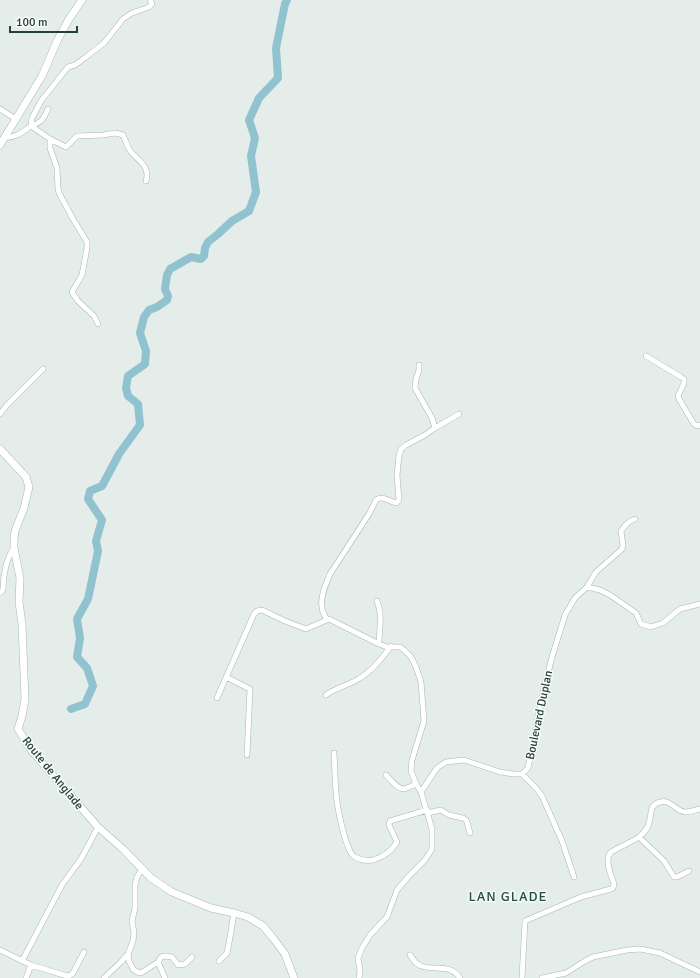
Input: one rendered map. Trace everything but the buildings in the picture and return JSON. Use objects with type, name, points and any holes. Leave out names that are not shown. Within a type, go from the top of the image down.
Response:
[{"type":"street","points":[[0,145],[42,76],[57,40],[82,0]]},
{"type":"street","points":[[31,126],[32,118],[41,101],[68,67],[75,65],[104,43],[123,19],[132,13],[150,7],[152,4],[150,0]]},
{"type":"street","points":[[0,109],[16,118]]},
{"type":"street","points":[[4,138],[19,135],[41,121],[48,109]]},
{"type":"street","points":[[31,126],[50,139],[66,147],[77,136],[115,133],[123,135],[129,149],[144,164],[148,175],[146,181]]},
{"type":"street","points":[[50,139],[50,148],[57,168],[59,193],[72,219],[87,242],[82,275],[72,292],[94,316],[98,324]]},
{"type":"street","points":[[646,356],[681,376],[684,383],[678,396],[679,399],[694,424],[697,426],[700,425]]},
{"type":"street","points":[[419,365],[415,388],[432,418],[435,428]]},
{"type":"street","points":[[0,414],[43,369]]},
{"type":"street","points":[[327,620],[322,607],[322,601],[326,582],[330,574],[366,519],[376,500],[378,498],[382,498],[398,502],[400,500],[396,475],[401,449],[425,436],[435,428],[459,414]]},
{"type":"street","name":"Route de Anglade","points":[[0,449],[26,477],[28,488],[24,508],[15,531],[14,539],[14,548],[20,578],[19,602],[22,624],[25,700],[18,729],[31,750],[98,827],[124,850],[142,869],[172,892],[211,908],[248,918],[264,926],[285,954],[294,978]]},
{"type":"street","name":"Boulevard Duplan","points":[[421,792],[436,768],[446,762],[464,760],[500,772],[514,774],[522,774],[528,768],[542,696],[565,615],[575,598],[587,587],[596,572],[622,549],[623,545],[621,532],[631,520],[635,519]]},
{"type":"street","points":[[0,593],[3,590],[7,560],[14,548]]},
{"type":"street","points":[[587,587],[600,590],[610,595],[636,613],[641,624],[651,627],[663,623],[680,610],[700,604]]},
{"type":"street","points":[[377,601],[381,612],[379,644]]},
{"type":"street","points":[[217,698],[249,624],[257,611],[262,610],[306,629],[327,620],[332,621],[379,644],[387,647],[400,647],[411,657],[421,682],[424,721],[412,760],[411,771],[421,792],[432,829],[432,849],[425,860],[397,890],[387,917],[370,935],[362,948],[358,958],[360,971],[359,978]]},
{"type":"street","points":[[326,695],[338,687],[355,681],[366,674],[392,646]]},
{"type":"street","points":[[226,677],[250,689],[247,755]]},
{"type":"street","points":[[334,753],[337,802],[346,841],[354,857],[362,860],[372,860],[382,856],[393,848],[397,842],[390,825],[390,821],[427,811],[441,810],[449,815],[463,818],[467,822],[470,833]]},
{"type":"street","points":[[522,774],[542,796],[562,841],[574,877]]},
{"type":"street","points":[[386,775],[398,787],[401,788],[416,784]]},
{"type":"street","points":[[522,978],[525,921],[581,897],[613,888],[614,884],[608,855],[639,837],[648,826],[652,807],[659,802],[669,802],[679,810],[685,812],[700,809]]},
{"type":"street","points":[[22,961],[62,885],[81,859],[98,827]]},
{"type":"street","points":[[639,837],[664,861],[674,877],[689,871]]},
{"type":"street","points":[[104,978],[128,954],[133,941],[134,933],[132,921],[135,908],[135,885],[137,876],[142,869]]},
{"type":"street","points":[[219,961],[227,953],[234,913]]},
{"type":"street","points":[[542,978],[566,973],[593,957],[640,949],[660,953],[700,972]]},
{"type":"street","points":[[0,950],[31,965],[64,976],[69,976],[73,973],[84,952]]},
{"type":"street","points":[[128,954],[129,961],[133,969],[141,973],[158,962],[161,957],[172,957],[178,965],[185,964],[192,957]]},
{"type":"street","points":[[410,955],[416,963],[424,967],[450,970],[457,973],[460,978]]},
{"type":"street","points":[[158,962],[165,978]]},
{"type":"street","points":[[26,978],[31,965]]},
{"type":"waterway","points":[[71,709],[85,704],[93,686],[87,668],[77,657],[80,638],[77,619],[88,599],[98,551],[96,541],[102,520],[88,499],[90,491],[102,486],[119,454],[140,425],[138,404],[128,396],[126,388],[128,376],[145,364],[146,351],[140,333],[144,317],[149,310],[157,307],[167,300],[168,296],[165,289],[167,275],[170,269],[191,257],[201,259],[204,256],[205,248],[208,242],[232,221],[249,211],[256,192],[251,156],[255,138],[249,120],[259,98],[278,78],[276,48],[287,0]]},
{"type":"district","name":"LAN GLADE","points":[[508,896]]}]
